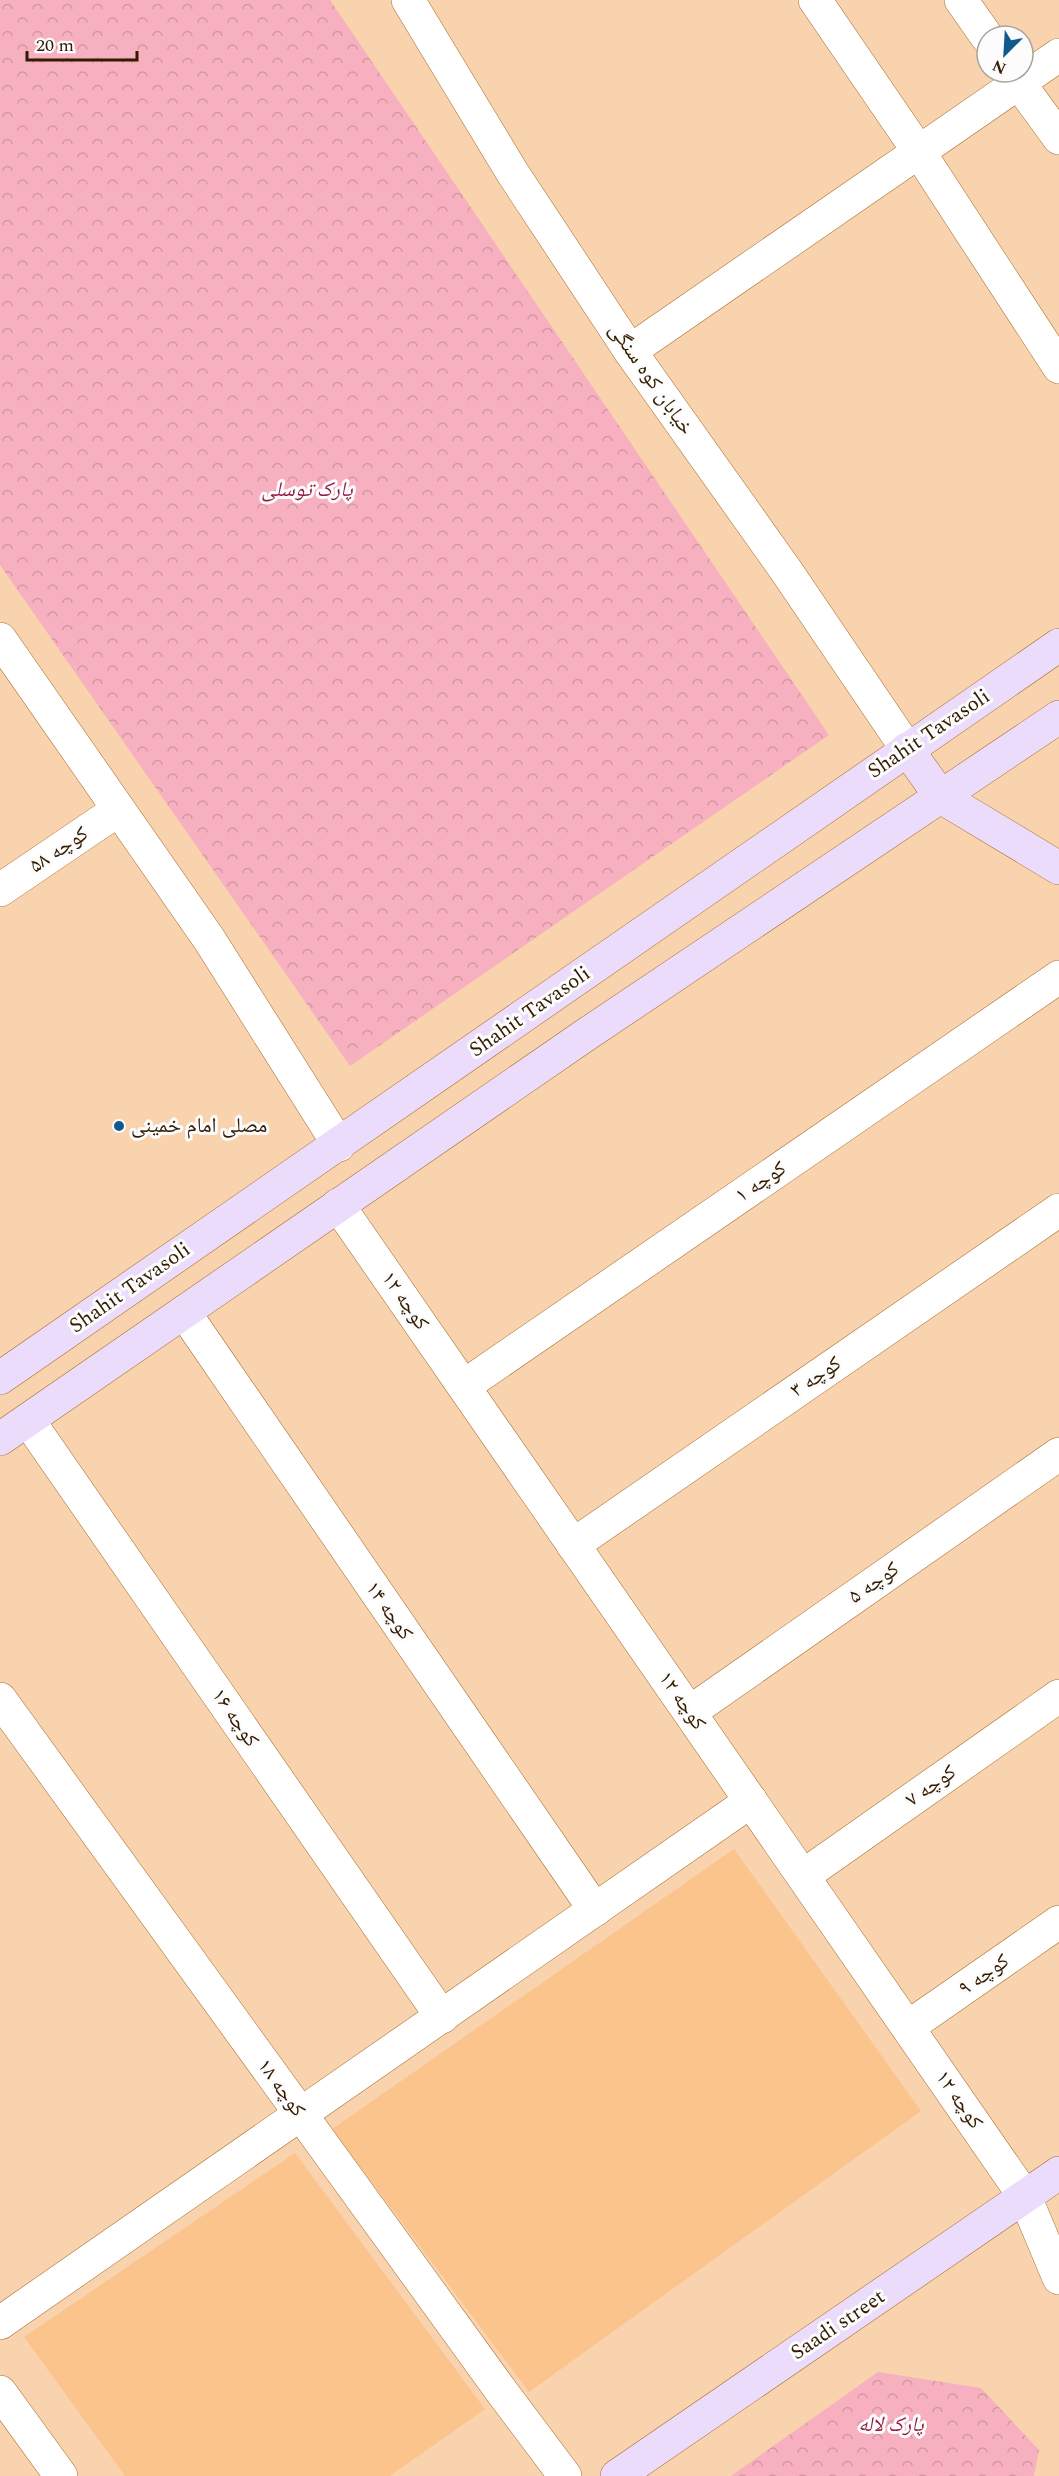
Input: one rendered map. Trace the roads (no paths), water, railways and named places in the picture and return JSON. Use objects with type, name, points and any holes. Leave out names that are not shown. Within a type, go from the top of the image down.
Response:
[{"type":"street","name":"خیابان کوه سنگی","points":[[408,0],[512,172],[630,351],[784,569],[907,749]]},
{"type":"street","points":[[815,0],[919,152],[1059,367]]},
{"type":"street","points":[[961,0],[978,24]]},
{"type":"street","points":[[1035,68],[1059,55]]},
{"type":"street","points":[[630,351],[919,152],[1007,84]]},
{"type":"street","points":[[1019,84],[1059,138]]},
{"type":"street","name":"Shahit Tavasoli","points":[[0,1378],[1059,645]]},
{"type":"street","points":[[4,654],[209,939],[339,1145]]},
{"type":"street","points":[[0,1439],[584,1036],[1059,717]]},
{"type":"street","points":[[907,749],[941,797],[1059,868]]},
{"type":"street","name":"کوچه ۵۸","points":[[0,890],[118,810]]},
{"type":"street","name":"کوچه ۱","points":[[464,1386],[1059,977]]},
{"type":"street","name":"کوچه ۱۲","points":[[338,1205],[1025,2197],[1059,2278]]},
{"type":"street","name":"کوچه ۳","points":[[573,1545],[1059,1210]]},
{"type":"street","name":"کوچه ۱۴","points":[[184,1312],[595,1910]]},
{"type":"street","name":"کوچه ۱۶","points":[[28,1420],[442,2017]]},
{"type":"street","name":"کوچه ۵","points":[[690,1712],[1059,1454]]},
{"type":"street","name":"کوچه ۷","points":[[803,1876],[1059,1696]]},
{"type":"street","name":"کوچه ۱۸","points":[[0,1699],[565,2476]]},
{"type":"street","points":[[0,2324],[752,1801]]},
{"type":"street","name":"کوچه ۹","points":[[908,2027],[1059,1922]]},
{"type":"street","name":"Saadi street","points":[[616,2476],[1059,2173]]},
{"type":"street","points":[[0,2392],[61,2476]]},
{"type":"place","name":"مصلی امام خمینی","points":[[119,1126]]},
{"type":"park label","name":"پارک توسلی","points":[[307,490]]},
{"type":"park label","name":"پارک لاله","points":[[891,2425]]}]
